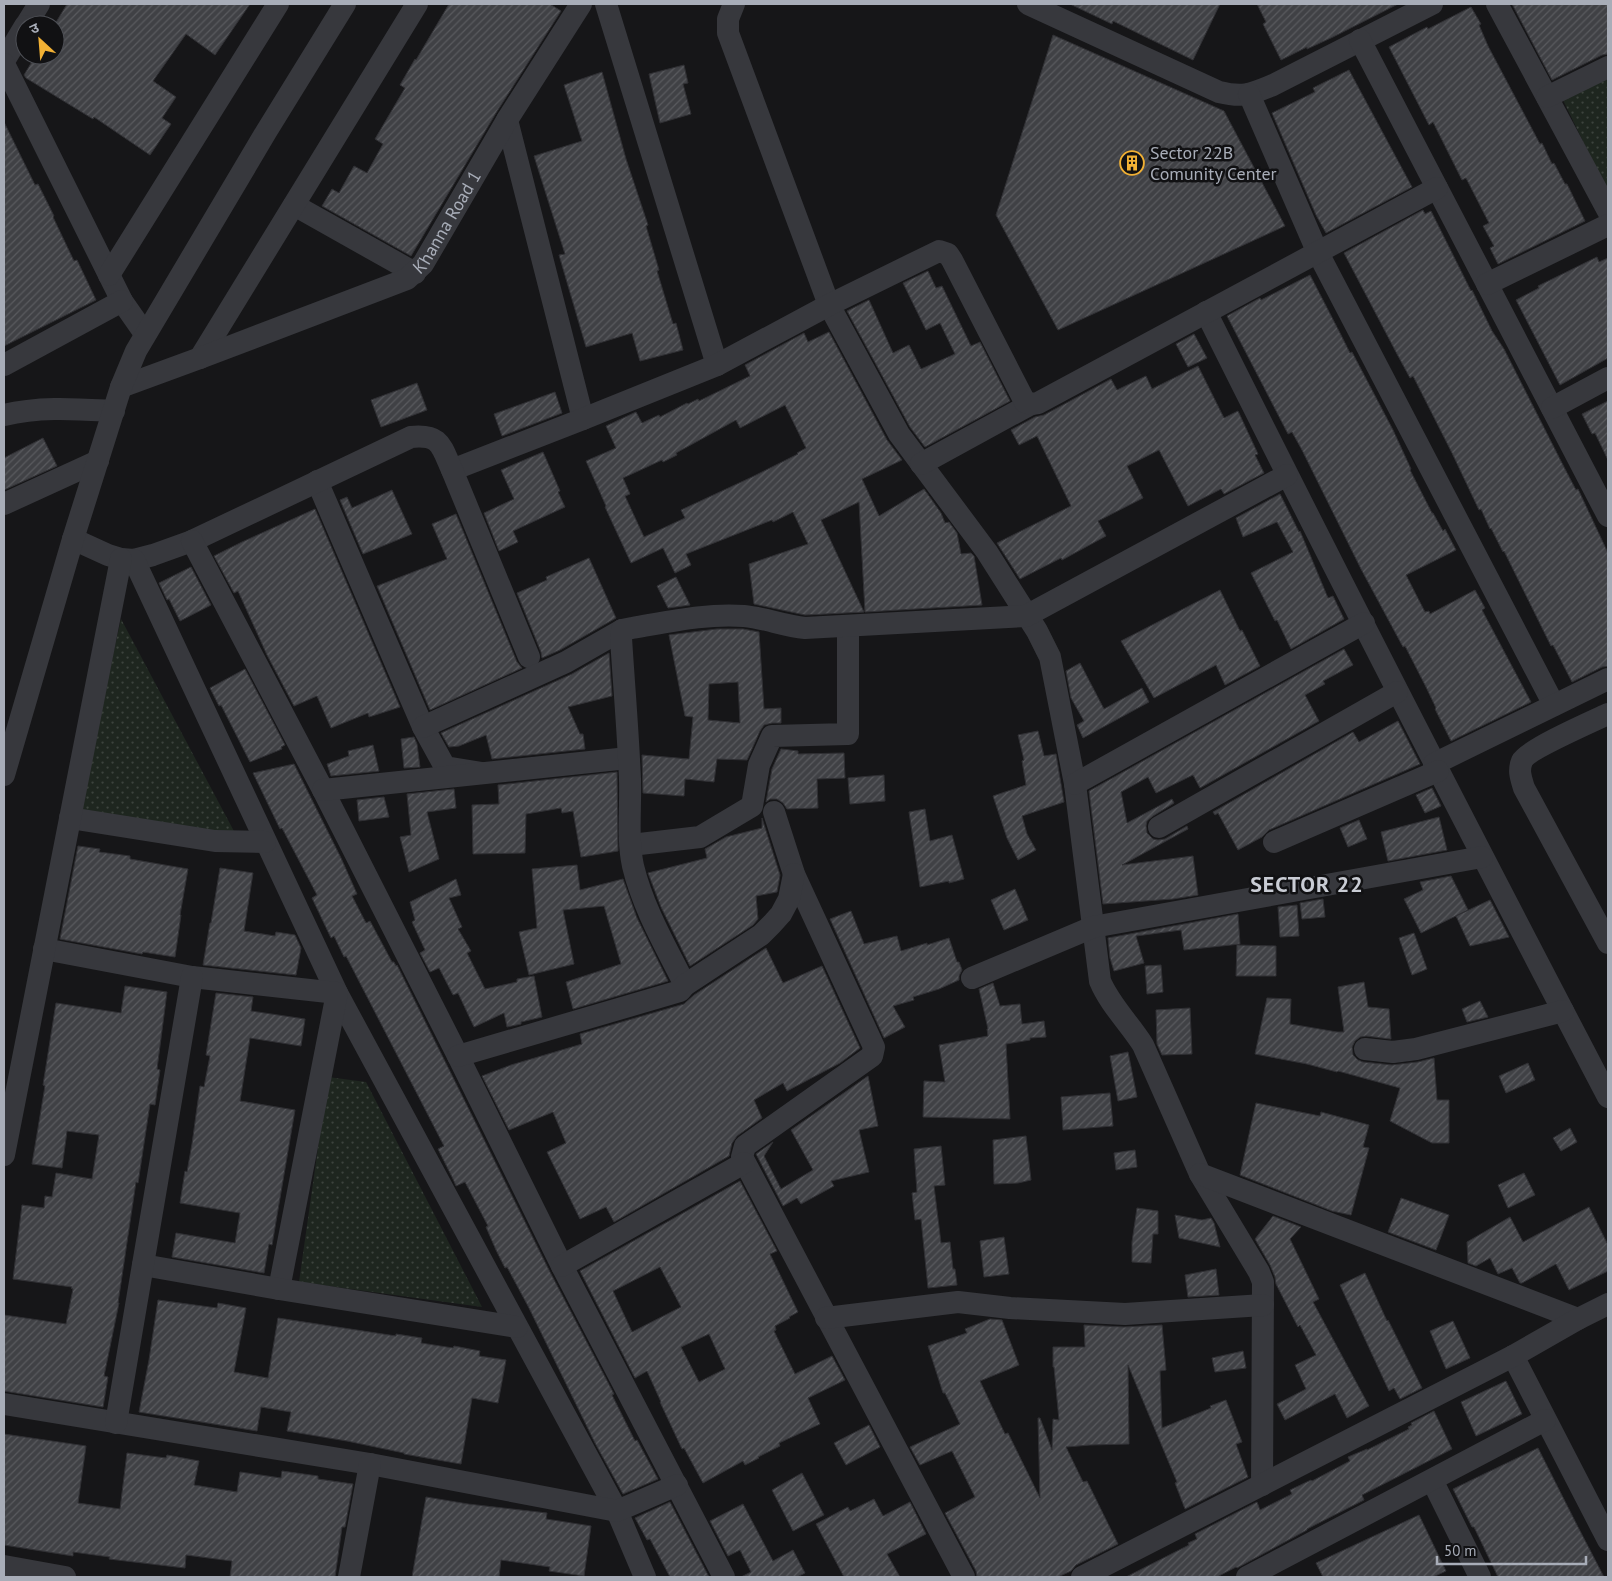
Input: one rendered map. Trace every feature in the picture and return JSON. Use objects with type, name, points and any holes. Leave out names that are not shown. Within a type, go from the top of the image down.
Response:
[{"type":"street","points":[[32,15],[39,4]]},
{"type":"street","points":[[109,275],[278,4]]},
{"type":"street","points":[[4,775],[121,386],[136,351],[345,4]]},
{"type":"street","points":[[200,358],[417,4]]},
{"type":"street","name":"Khanna Road 1","points":[[121,386],[407,279],[415,273],[423,264],[507,120],[581,4]]},
{"type":"street","points":[[606,4],[717,365]]},
{"type":"street","points":[[734,4],[728,19],[728,33],[829,305],[899,434],[975,533],[1036,631],[1050,658],[1075,784],[1100,981],[1104,990],[1136,1033],[1200,1174],[1259,1272],[1263,1282],[1262,1484]]},
{"type":"street","points":[[1028,4],[1219,92],[1234,96],[1249,94],[1273,84],[1432,4]]},
{"type":"street","points":[[1497,4],[1608,211]]},
{"type":"street","points":[[1360,40],[1608,516]]},
{"type":"street","points":[[15,44],[4,63],[122,301],[145,334]]},
{"type":"street","points":[[1548,97],[1608,67]]},
{"type":"street","points":[[1249,94],[1317,251],[1554,705]]},
{"type":"street","points":[[507,120],[583,420]]},
{"type":"street","points":[[921,464],[1437,188]]},
{"type":"street","points":[[294,205],[415,273]]},
{"type":"street","points":[[1487,284],[1608,225]]},
{"type":"street","points":[[452,470],[583,420],[717,365],[829,305],[940,251],[945,252],[952,260],[1021,396],[1025,402],[1031,404]]},
{"type":"street","points":[[4,365],[122,301]]},
{"type":"street","points":[[1206,312],[1397,692],[1608,1097]]},
{"type":"street","points":[[1552,408],[1608,378]]},
{"type":"street","points":[[4,415],[21,411],[56,408],[114,411]]},
{"type":"street","points":[[74,539],[108,555],[128,559],[192,541],[411,437],[424,436],[433,438],[439,443],[452,470],[529,658]]},
{"type":"street","points":[[4,504],[98,461]]},
{"type":"street","points":[[422,727],[566,662],[622,630],[632,628],[714,616],[760,618],[805,628],[1026,616],[1287,475]]},
{"type":"street","points":[[317,481],[422,727],[445,767],[482,773]]},
{"type":"street","points":[[192,541],[323,790],[562,1266],[724,1577]]},
{"type":"street","points":[[4,1155],[70,818],[128,559]]},
{"type":"street","points":[[128,559],[266,842],[336,993],[617,1512],[645,1577]]},
{"type":"street","points":[[1075,784],[1364,624]]},
{"type":"street","points":[[631,845],[700,837],[752,806],[759,765],[772,736],[848,734],[848,626]]},
{"type":"street","points":[[622,630],[633,866],[642,894],[661,938],[685,985]]},
{"type":"street","points":[[1274,842],[1436,768],[1554,705],[1608,679]]},
{"type":"street","points":[[1159,827],[1397,692]]},
{"type":"street","points":[[1608,714],[1534,750],[1523,759],[1519,772],[1524,788],[1608,943]]},
{"type":"street","points":[[323,790],[628,758]]},
{"type":"street","points":[[774,812],[794,874],[874,1047],[872,1056],[745,1146],[742,1151],[742,1157],[964,1577]]},
{"type":"street","points":[[70,818],[215,841],[266,842]]},
{"type":"street","points":[[972,978],[1093,927],[1482,857]]},
{"type":"street","points":[[458,1056],[680,991],[685,985],[761,935],[772,924],[781,914],[789,899],[794,874]]},
{"type":"street","points":[[44,949],[192,977],[336,993]]},
{"type":"street","points":[[116,1423],[192,977]]},
{"type":"street","points":[[279,1289],[336,993]]},
{"type":"street","points":[[1365,1049],[1393,1052],[1416,1049],[1563,1011]]},
{"type":"street","points":[[562,1266],[744,1163]]},
{"type":"street","points":[[1200,1174],[1578,1319]]},
{"type":"street","points":[[143,1265],[279,1289],[517,1326]]},
{"type":"street","points":[[826,1318],[958,1302],[1010,1308],[1125,1314],[1263,1305]]},
{"type":"street","points":[[1082,1577],[1513,1356],[1608,1304]]},
{"type":"street","points":[[1513,1356],[1608,1540]]},
{"type":"street","points":[[4,1404],[370,1464],[617,1512],[677,1485]]},
{"type":"street","points":[[1247,1577],[1286,1568],[1432,1480],[1545,1420]]},
{"type":"street","points":[[349,1577],[370,1464]]},
{"type":"street","points":[[1432,1480],[1480,1577]]},
{"type":"street","points":[[4,1566],[65,1577]]},
{"type":"shaded area","points":[[1608,78],[1608,193],[1563,100]]},
{"type":"shaded area","points":[[121,619],[236,835],[78,813]]},
{"type":"shaded area","points":[[328,1077],[366,1082],[482,1307],[299,1282]]},
{"type":"building","points":[[67,4],[250,4],[215,55],[186,34],[153,81],[176,97],[162,118],[171,124],[150,155],[94,117],[93,119],[24,75],[30,65],[65,65],[65,15],[60,15]]},
{"type":"building","points":[[449,4],[550,4],[561,11],[496,113],[411,256],[322,206],[332,189],[339,193],[354,166],[367,173],[383,144],[375,139],[405,88],[400,85]]},
{"type":"building","points":[[1070,4],[1220,4],[1193,60],[1113,21],[1112,24]]},
{"type":"building","points":[[1257,4],[1398,4],[1333,37],[1281,60],[1263,24],[1266,22]]},
{"type":"building","points":[[1512,4],[1608,4],[1608,54],[1602,55],[1552,80]]},
{"type":"building","points":[[1471,7],[1481,24],[1479,25],[1488,46],[1540,144],[1542,143],[1552,164],[1554,163],[1565,184],[1567,184],[1585,221],[1498,264],[1490,248],[1494,246],[1483,226],[1489,223],[1466,178],[1462,180],[1433,122],[1429,125],[1389,47]]},
{"type":"building","name":"Sector 22B Comunity Center","points":[[1053,35],[1224,111],[1285,226],[1058,330],[996,215]]},
{"type":"building","points":[[684,65],[688,83],[683,84],[691,114],[660,123],[649,74]]},
{"type":"building","points":[[1349,70],[1412,187],[1326,233],[1316,215],[1272,113],[1315,92],[1313,88]]},
{"type":"building","points":[[602,72],[626,159],[648,225],[646,226],[659,270],[657,271],[673,324],[676,323],[683,350],[640,361],[632,333],[586,347],[559,255],[565,254],[534,156],[582,141],[564,85]]},
{"type":"building","points":[[4,122],[35,185],[38,184],[74,261],[77,260],[96,300],[4,346]]},
{"type":"building","points":[[1423,210],[1425,214],[1431,211],[1576,490],[1578,489],[1608,553],[1608,666],[1602,667],[1572,682],[1553,645],[1551,646],[1504,551],[1490,529],[1481,509],[1479,510],[1413,376],[1410,378],[1344,253]]},
{"type":"building","points":[[1597,257],[1599,262],[1608,258],[1608,358],[1560,385],[1516,300],[1539,288],[1538,286]]},
{"type":"building","points":[[928,271],[936,288],[942,286],[971,346],[980,342],[1010,401],[925,447],[910,427],[847,311],[869,300],[893,353],[909,345],[921,369],[955,354],[940,323],[926,330],[903,283]]},
{"type":"building","points":[[1310,275],[1350,353],[1352,352],[1393,430],[1410,470],[1432,513],[1443,531],[1445,529],[1456,550],[1406,575],[1425,612],[1429,611],[1430,614],[1475,590],[1485,608],[1482,610],[1531,702],[1451,741],[1426,687],[1361,569],[1302,450],[1292,432],[1288,434],[1227,316],[1260,298],[1261,300]]},
{"type":"building","points":[[829,332],[887,440],[902,460],[862,479],[879,516],[924,489],[941,513],[945,523],[949,522],[957,533],[961,554],[971,553],[974,556],[982,605],[865,612],[859,502],[821,520],[864,612],[805,615],[754,604],[749,564],[808,544],[793,512],[773,522],[772,520],[686,554],[691,565],[675,573],[663,548],[631,563],[586,461],[616,448],[606,426],[636,412],[642,423],[659,415],[660,417],[687,403],[698,399],[699,401],[750,376],[745,365],[804,333],[808,342]],"holes":[[[785,405],[806,448],[798,454],[752,477],[681,510],[685,518],[644,537],[625,496],[630,494],[623,478],[677,455],[676,453],[736,420],[740,428]]]},
{"type":"building","points":[[1194,334],[1207,358],[1188,367],[1176,344]]},
{"type":"building","points":[[1198,366],[1224,418],[1238,411],[1258,454],[1255,455],[1264,473],[1224,494],[1221,489],[1188,506],[1159,450],[1127,466],[1143,498],[1098,521],[1106,536],[1062,560],[1061,558],[1020,579],[997,543],[1071,506],[1037,436],[1019,445],[1011,430],[1035,417],[1044,415],[1111,379],[1117,390],[1146,376],[1152,389]]},
{"type":"building","points":[[417,383],[427,410],[381,427],[371,400]]},
{"type":"building","points":[[555,392],[562,413],[502,436],[494,414]]},
{"type":"building","points":[[1608,401],[1608,460],[1595,433],[1592,434],[1582,414]]},
{"type":"building","points":[[43,438],[57,466],[4,490],[4,458]]},
{"type":"building","points":[[543,452],[565,507],[513,531],[518,542],[499,551],[484,513],[514,499],[501,470]]},
{"type":"building","points":[[392,490],[412,534],[363,554],[340,500],[347,497],[352,508]]},
{"type":"building","points":[[1280,494],[1300,531],[1328,598],[1333,596],[1344,619],[1291,649],[1251,573],[1293,552],[1277,522],[1243,537],[1236,518]]},
{"type":"building","points":[[315,509],[400,707],[369,717],[368,713],[331,728],[317,696],[294,706],[267,655],[238,591],[234,593],[214,556]]},
{"type":"building","points":[[456,514],[517,662],[522,668],[430,710],[377,586],[447,559],[432,524]]},
{"type":"building","points":[[589,558],[616,618],[560,650],[542,658],[517,593],[547,580],[546,577]]},
{"type":"building","points":[[191,567],[211,605],[180,621],[159,583]]},
{"type":"building","points":[[676,577],[690,605],[668,608],[657,586]]},
{"type":"building","points":[[1220,590],[1260,666],[1225,685],[1216,665],[1154,698],[1121,641]]},
{"type":"building","points":[[717,629],[743,629],[759,632],[764,709],[781,708],[781,723],[764,725],[747,760],[717,759],[714,782],[685,779],[684,796],[643,793],[642,755],[689,759],[693,717],[685,716],[669,635]],"holes":[[[738,682],[740,723],[708,720],[709,684]]]},
{"type":"building","points":[[1344,649],[1353,665],[1323,681],[1325,684],[1305,695],[1319,721],[1200,788],[1193,775],[1156,793],[1148,777],[1121,792],[1127,823],[1172,799],[1174,803],[1147,821],[1147,833],[1153,839],[1165,839],[1187,826],[1188,829],[1122,865],[1193,856],[1198,895],[1173,899],[1103,904],[1089,791]]},
{"type":"building","points":[[609,653],[612,696],[568,707],[580,734],[583,734],[585,749],[492,759],[486,735],[459,746],[449,747],[441,733],[572,674]]},
{"type":"building","points":[[1080,663],[1104,709],[1142,688],[1149,702],[1083,738],[1077,725],[1084,721],[1071,698],[1066,671]]},
{"type":"building","points":[[245,669],[285,745],[281,747],[282,749],[250,762],[221,705],[219,706],[210,688]]},
{"type":"building","points":[[1398,721],[1420,764],[1269,830],[1262,837],[1238,850],[1218,813],[1215,815],[1213,812],[1353,732],[1359,742]]},
{"type":"building","points":[[1038,731],[1044,756],[1056,754],[1064,802],[1022,816],[1027,834],[1036,850],[1018,860],[1007,838],[993,796],[1026,785],[1022,761],[1024,760],[1018,735]]},
{"type":"building","points":[[414,737],[417,744],[420,767],[404,768],[401,739]]},
{"type":"building","points":[[373,745],[379,771],[331,776],[327,764],[349,756],[348,751]]},
{"type":"building","points":[[781,749],[798,751],[798,754],[844,753],[845,778],[817,779],[818,808],[787,809],[777,799],[770,799],[766,802],[772,769]]},
{"type":"building","points":[[294,764],[357,894],[352,896],[366,923],[370,921],[392,962],[397,965],[550,1272],[614,1394],[612,1395],[635,1441],[637,1440],[658,1479],[623,1494],[595,1443],[529,1308],[507,1267],[505,1268],[486,1227],[488,1226],[465,1182],[456,1186],[438,1149],[444,1146],[346,956],[344,957],[334,936],[331,938],[312,898],[317,895],[282,828],[280,829],[253,773]]},
{"type":"building","points":[[617,772],[618,851],[581,857],[573,811],[562,813],[561,808],[526,814],[525,853],[473,854],[472,805],[499,804],[498,785]]},
{"type":"building","points":[[884,775],[885,801],[850,804],[848,778]]},
{"type":"building","points":[[1432,788],[1441,806],[1425,813],[1416,795]]},
{"type":"building","points":[[454,789],[456,808],[427,812],[439,859],[409,872],[400,837],[411,835],[407,794]]},
{"type":"building","points":[[384,797],[389,817],[359,821],[357,800]]},
{"type":"building","points":[[925,809],[930,841],[952,835],[964,879],[920,887],[909,812]]},
{"type":"building","points":[[1439,817],[1447,850],[1388,861],[1381,832]]},
{"type":"building","points":[[762,818],[780,875],[777,892],[756,896],[758,919],[753,925],[690,966],[661,907],[648,873],[707,858],[705,849],[726,837],[762,828]]},
{"type":"building","points":[[1359,820],[1367,839],[1348,847],[1340,828]]},
{"type":"building","points":[[78,846],[100,849],[99,852],[130,856],[130,859],[188,869],[175,957],[143,952],[142,954],[60,939]]},
{"type":"building","points":[[577,865],[580,890],[623,879],[637,918],[668,981],[573,1009],[566,982],[621,964],[604,906],[563,910],[574,964],[529,975],[519,932],[537,928],[532,869]]},
{"type":"building","points":[[220,868],[253,873],[244,931],[275,936],[276,932],[295,935],[301,948],[296,975],[203,965]]},
{"type":"building","points":[[1451,876],[1468,910],[1421,933],[1404,899],[1423,890],[1420,882]]},
{"type":"building","points":[[456,879],[461,895],[449,898],[462,927],[458,929],[471,951],[467,953],[485,989],[534,976],[542,1017],[507,1027],[504,1013],[474,1027],[458,993],[453,995],[439,968],[430,972],[420,953],[425,950],[412,922],[415,920],[410,902]]},
{"type":"building","points":[[1015,889],[1028,920],[1004,930],[991,900]]},
{"type":"building","points":[[1323,899],[1325,917],[1302,919],[1300,903]]},
{"type":"building","points":[[1490,900],[1509,937],[1470,946],[1456,916]]},
{"type":"building","points":[[1297,905],[1299,936],[1280,937],[1278,907]]},
{"type":"building","points":[[851,911],[864,944],[897,936],[901,951],[949,938],[957,962],[959,962],[962,970],[959,980],[939,989],[913,997],[914,1000],[893,1006],[905,1027],[884,1038],[830,919]]},
{"type":"building","points":[[1238,914],[1240,944],[1184,950],[1181,930],[1136,936],[1144,963],[1114,971],[1110,958],[1108,938]]},
{"type":"building","points":[[1414,933],[1427,969],[1412,975],[1399,938]]},
{"type":"building","points":[[1237,945],[1276,946],[1276,976],[1236,976]]},
{"type":"building","points":[[766,948],[783,983],[822,966],[860,1048],[840,1063],[787,1091],[783,1083],[754,1100],[762,1118],[737,1136],[732,1143],[729,1156],[614,1222],[606,1207],[580,1219],[547,1152],[566,1143],[553,1112],[509,1130],[482,1076],[511,1065],[582,1044],[580,1034],[684,1004],[694,995]]},
{"type":"building","points":[[1161,965],[1163,992],[1147,994],[1145,966]]},
{"type":"building","points":[[1364,982],[1368,1007],[1389,1009],[1391,1039],[1360,1037],[1352,1047],[1353,1055],[1363,1062],[1392,1065],[1434,1058],[1437,1100],[1449,1100],[1449,1143],[1432,1143],[1390,1121],[1400,1088],[1338,1071],[1255,1054],[1267,998],[1291,999],[1290,1024],[1344,1032],[1338,987]]},
{"type":"building","points":[[993,983],[1000,1006],[1020,1004],[1022,1024],[1044,1021],[1046,1037],[1030,1038],[1030,1040],[1006,1044],[1010,1119],[923,1117],[924,1081],[945,1082],[939,1045],[988,1036],[979,989]]},
{"type":"building","points":[[125,986],[167,992],[157,1069],[160,1070],[155,1105],[150,1104],[138,1183],[136,1182],[119,1303],[104,1376],[108,1377],[103,1407],[4,1391],[4,1315],[66,1324],[73,1289],[72,1287],[13,1279],[22,1205],[44,1208],[45,1196],[52,1197],[56,1173],[92,1179],[99,1135],[67,1131],[62,1168],[32,1164],[56,1003],[121,1013]]},
{"type":"building","points":[[216,993],[253,997],[251,1011],[305,1019],[301,1046],[250,1038],[240,1101],[295,1110],[272,1245],[269,1244],[264,1273],[172,1257],[176,1233],[235,1243],[240,1213],[180,1203],[192,1144],[200,1086],[204,1087],[210,1056],[206,1055]]},
{"type":"building","points":[[1480,1001],[1488,1017],[1467,1022],[1462,1009]]},
{"type":"building","points":[[1190,1008],[1192,1054],[1162,1055],[1157,1044],[1156,1010]]},
{"type":"building","points":[[1128,1052],[1137,1097],[1118,1101],[1110,1056]]},
{"type":"building","points":[[1528,1063],[1535,1080],[1506,1093],[1499,1076]]},
{"type":"building","points":[[868,1076],[878,1126],[859,1130],[869,1172],[831,1181],[834,1186],[801,1204],[797,1198],[783,1206],[756,1154],[773,1142],[764,1156],[781,1189],[813,1170],[791,1130]]},
{"type":"building","points":[[1110,1093],[1113,1126],[1063,1130],[1061,1097]]},
{"type":"building","points":[[1256,1103],[1320,1116],[1321,1112],[1369,1125],[1363,1147],[1369,1148],[1351,1215],[1332,1211],[1240,1175]]},
{"type":"building","points":[[1570,1128],[1577,1142],[1561,1151],[1553,1138]]},
{"type":"building","points":[[1026,1136],[1031,1180],[1018,1183],[994,1184],[993,1140]]},
{"type":"building","points":[[941,1146],[945,1185],[934,1186],[941,1243],[950,1242],[957,1285],[928,1288],[921,1219],[915,1220],[912,1193],[917,1192],[914,1149]]},
{"type":"building","points":[[1135,1150],[1137,1167],[1116,1170],[1114,1153]]},
{"type":"building","points":[[1524,1173],[1535,1195],[1508,1208],[1498,1185]]},
{"type":"building","points":[[740,1181],[777,1251],[770,1254],[798,1312],[775,1326],[776,1330],[774,1331],[795,1374],[832,1356],[845,1380],[808,1398],[820,1424],[779,1443],[780,1446],[759,1458],[745,1465],[743,1461],[703,1483],[684,1448],[682,1449],[647,1371],[635,1378],[580,1271]],"holes":[[[660,1267],[681,1307],[632,1332],[613,1291]],[[709,1334],[725,1369],[699,1382],[681,1347]]]},
{"type":"building","points":[[1401,1198],[1449,1215],[1436,1250],[1388,1232]]},
{"type":"building","points":[[1589,1207],[1608,1245],[1608,1271],[1569,1290],[1556,1264],[1520,1283],[1512,1268],[1498,1274],[1490,1258],[1476,1266],[1468,1263],[1467,1242],[1510,1217],[1523,1242]]},
{"type":"building","points":[[1137,1208],[1158,1211],[1158,1234],[1153,1234],[1151,1263],[1132,1262],[1132,1242]]},
{"type":"building","points":[[1175,1215],[1202,1220],[1211,1218],[1220,1247],[1179,1238]]},
{"type":"building","points":[[1273,1216],[1301,1227],[1290,1239],[1319,1299],[1313,1302],[1369,1406],[1347,1418],[1335,1394],[1285,1420],[1277,1404],[1306,1389],[1295,1365],[1316,1355],[1300,1325],[1298,1327],[1276,1284],[1270,1265],[1255,1239]]},
{"type":"building","points":[[1004,1237],[1009,1274],[984,1277],[980,1241]]},
{"type":"building","points":[[1216,1269],[1219,1295],[1188,1297],[1185,1275]]},
{"type":"building","points":[[1365,1273],[1387,1321],[1422,1388],[1400,1399],[1394,1388],[1389,1391],[1340,1285]]},
{"type":"building","points":[[158,1300],[217,1308],[218,1303],[246,1308],[234,1372],[268,1378],[278,1318],[396,1336],[396,1334],[422,1338],[421,1343],[480,1351],[479,1356],[506,1360],[498,1403],[472,1398],[461,1464],[287,1431],[291,1412],[261,1407],[257,1431],[139,1412]]},
{"type":"building","points":[[990,1319],[1002,1320],[1019,1365],[980,1381],[1005,1434],[1008,1433],[1040,1498],[1038,1418],[1040,1418],[1052,1450],[1053,1419],[1059,1420],[1053,1367],[1053,1347],[1085,1347],[1084,1325],[1124,1327],[1162,1325],[1166,1370],[1160,1371],[1162,1428],[1226,1400],[1242,1442],[1236,1444],[1248,1477],[1185,1509],[1175,1483],[1177,1482],[1128,1365],[1129,1444],[1066,1447],[1083,1482],[1087,1481],[1118,1544],[1076,1565],[1071,1571],[1058,1577],[977,1577],[976,1571],[945,1513],[975,1497],[952,1451],[920,1465],[910,1447],[960,1424],[945,1393],[943,1393],[928,1346],[967,1333],[965,1329]]},
{"type":"building","points":[[1453,1321],[1470,1358],[1446,1369],[1430,1331]]},
{"type":"building","points":[[1243,1351],[1246,1368],[1215,1372],[1212,1358]]},
{"type":"building","points":[[1506,1381],[1522,1414],[1476,1436],[1461,1402]]},
{"type":"building","points":[[1434,1411],[1452,1449],[1362,1495],[1364,1500],[1217,1577],[1126,1577],[1189,1545],[1188,1543],[1197,1539],[1195,1534],[1257,1502],[1260,1510],[1292,1494],[1290,1490],[1350,1461],[1348,1457],[1367,1450],[1409,1429],[1408,1427],[1412,1425],[1411,1423]]},
{"type":"building","points":[[869,1425],[880,1447],[846,1465],[834,1443]]},
{"type":"building","points":[[4,1434],[86,1446],[78,1503],[120,1509],[127,1453],[166,1458],[167,1455],[199,1461],[194,1485],[237,1492],[240,1472],[281,1478],[282,1471],[318,1476],[318,1479],[353,1484],[345,1527],[342,1527],[335,1577],[230,1577],[232,1561],[186,1555],[185,1568],[109,1559],[110,1557],[73,1552],[73,1556],[4,1545]]},
{"type":"building","points":[[1538,1448],[1604,1577],[1498,1577],[1474,1527],[1472,1527],[1453,1489]]},
{"type":"building","points":[[802,1473],[824,1515],[793,1531],[772,1490]]},
{"type":"building","points":[[426,1497],[547,1513],[546,1519],[591,1526],[584,1576],[549,1571],[550,1567],[501,1560],[499,1577],[412,1577]]},
{"type":"building","points":[[874,1499],[883,1516],[910,1502],[926,1534],[887,1554],[900,1577],[844,1577],[816,1524],[848,1507],[850,1511]]},
{"type":"building","points":[[670,1502],[709,1577],[670,1577],[650,1539],[647,1540],[635,1518]]},
{"type":"building","points":[[743,1504],[773,1561],[793,1550],[805,1573],[797,1577],[741,1577],[751,1572],[740,1550],[728,1556],[710,1521]]},
{"type":"building","points":[[1419,1515],[1446,1571],[1433,1577],[1323,1577],[1316,1563]]},
{"type":"place","name":"Sector 22B Comunity Center","points":[[1132,163]]},
{"type":"district","name":"SECTOR 22","points":[[1307,884]]}]
